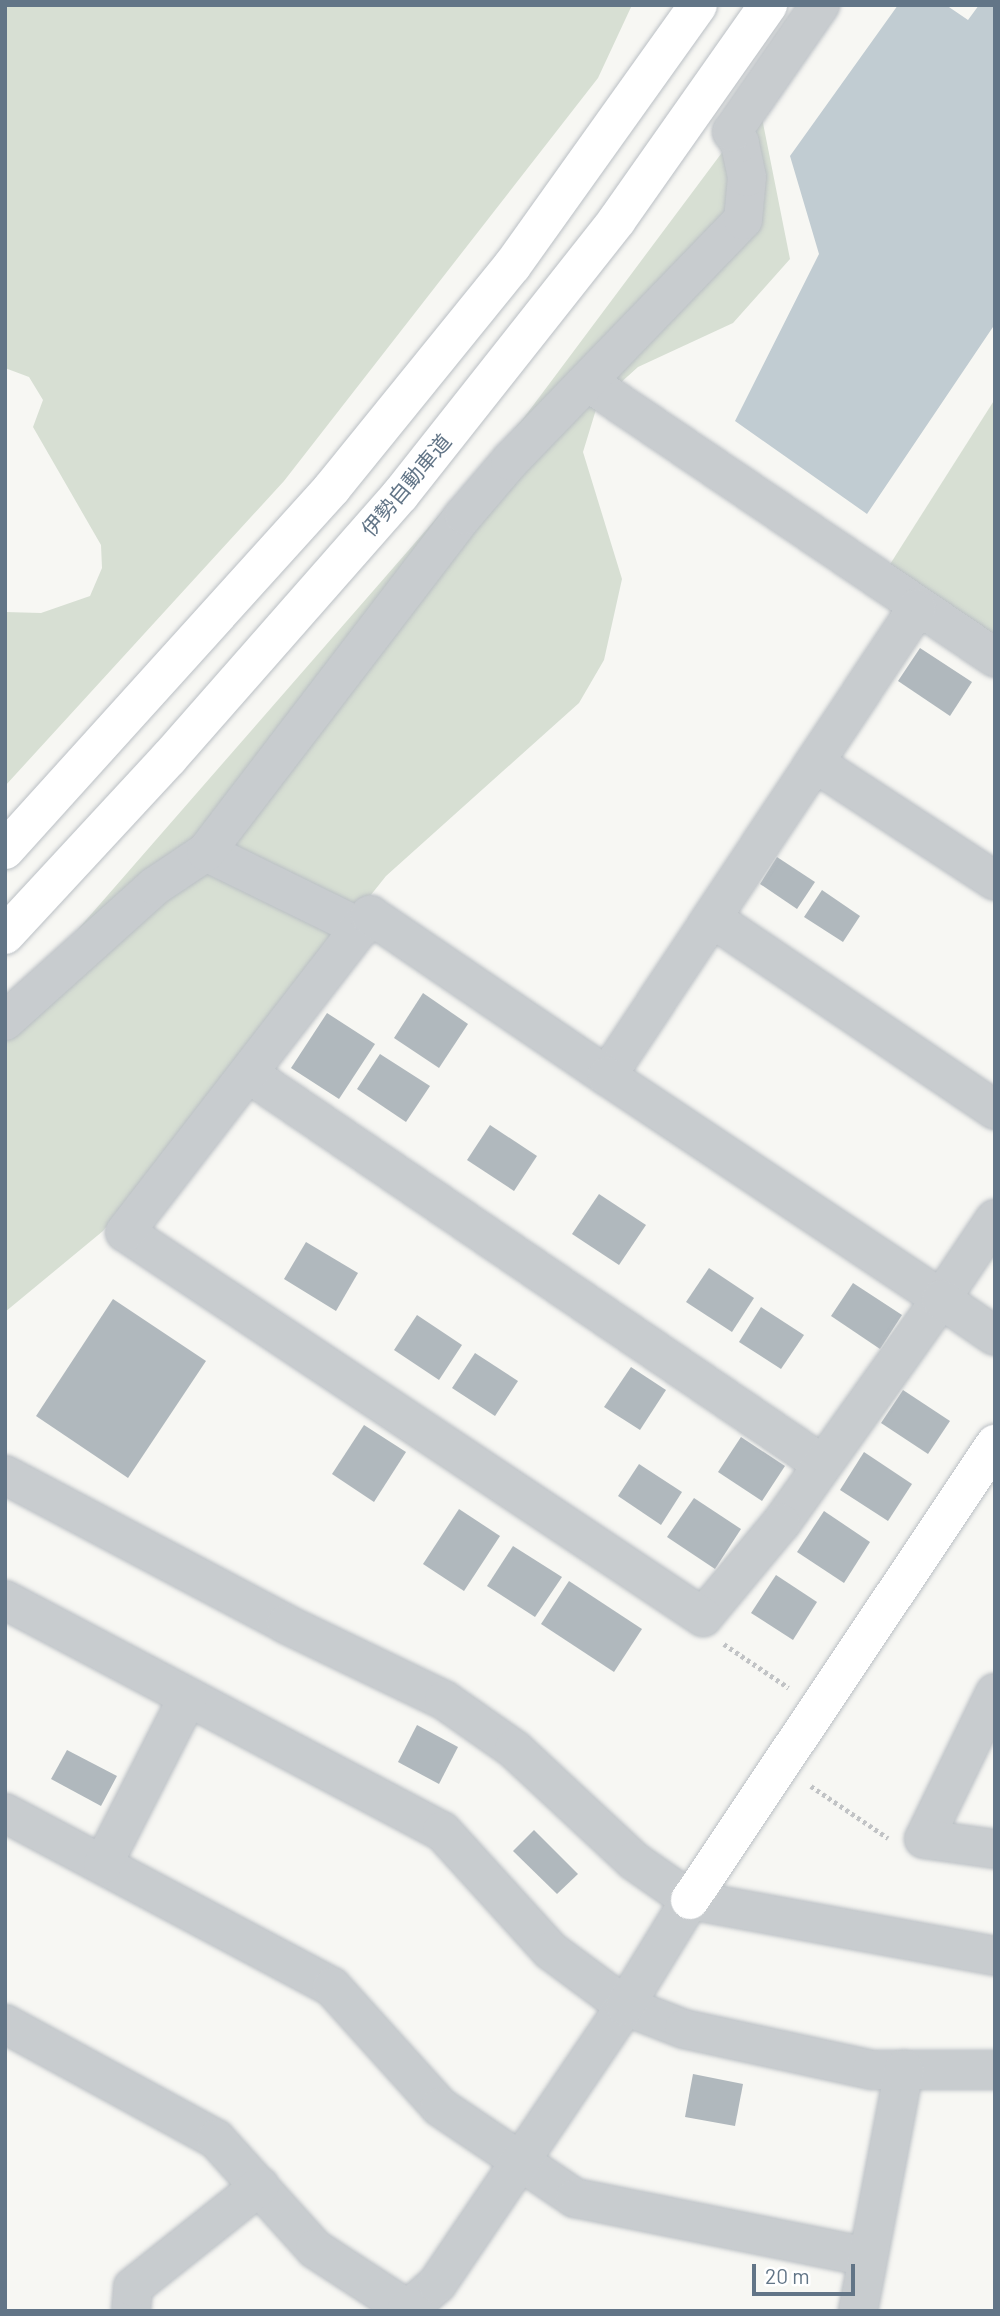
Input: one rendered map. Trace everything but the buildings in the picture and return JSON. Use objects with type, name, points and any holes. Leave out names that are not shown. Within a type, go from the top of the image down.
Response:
[{"type":"main road","points":[[5,850],[332,488],[512,266],[634,100],[698,5]]},
{"type":"main road","name":"伊勢自動車道","points":[[5,935],[169,758],[400,495],[617,220],[768,5]]},
{"type":"main road","points":[[690,1900],[995,1444]]},
{"type":"street","points":[[5,1021],[155,886],[206,852],[464,515],[743,220],[747,177],[740,143],[732,132],[820,5]]},
{"type":"street","points":[[588,382],[995,659]]},
{"type":"street","points":[[607,1076],[918,607]]},
{"type":"street","points":[[815,763],[995,881]]},
{"type":"street","points":[[206,852],[360,928]]},
{"type":"street","points":[[995,1219],[941,1298],[781,1524],[703,1617],[125,1232],[370,915],[941,1298],[995,1336]]},
{"type":"street","points":[[713,919],[995,1110]]},
{"type":"street","points":[[249,1074],[822,1464]]},
{"type":"street","points":[[5,1475],[286,1624],[444,1700],[514,1749],[634,1861],[690,1900],[995,1956]]},
{"type":"street","points":[[5,1600],[442,1831],[551,1951],[625,2006],[684,2029],[872,2070],[995,2070]]},
{"type":"street","points":[[995,1693],[924,1839],[995,1849]]},
{"type":"street","points":[[103,1864],[188,1697]]},
{"type":"street","points":[[5,1813],[332,1987],[440,2108],[575,2198],[867,2257]]},
{"type":"street","points":[[5,2024],[196,2124],[216,2139],[315,2249],[408,2310],[437,2284],[517,2160],[625,2006],[690,1900]]},
{"type":"street","points":[[858,2311],[904,2069]]},
{"type":"street","points":[[131,2311],[133,2287],[260,2186]]},
{"type":"path","points":[[703,1617],[709,1634],[799,1695]]},
{"type":"path","points":[[807,1783],[900,1846],[924,1839]]},
{"type":"shaded area","points":[[5,5],[632,5],[598,78],[284,481],[5,786],[5,612],[41,613],[90,596],[102,568],[101,545],[33,427],[43,400],[29,377],[5,368]]},
{"type":"shaded area","points":[[898,5],[946,5],[968,20],[979,5],[995,5],[995,324],[867,514],[735,421],[819,254],[790,156]]},
{"type":"shaded area","points":[[759,103],[790,259],[733,323],[638,367],[598,403],[583,452],[622,579],[604,660],[579,703],[386,876],[103,1231],[5,1312],[5,1013],[523,419]]},
{"type":"shaded area","points":[[995,399],[995,640],[887,569]]}]
